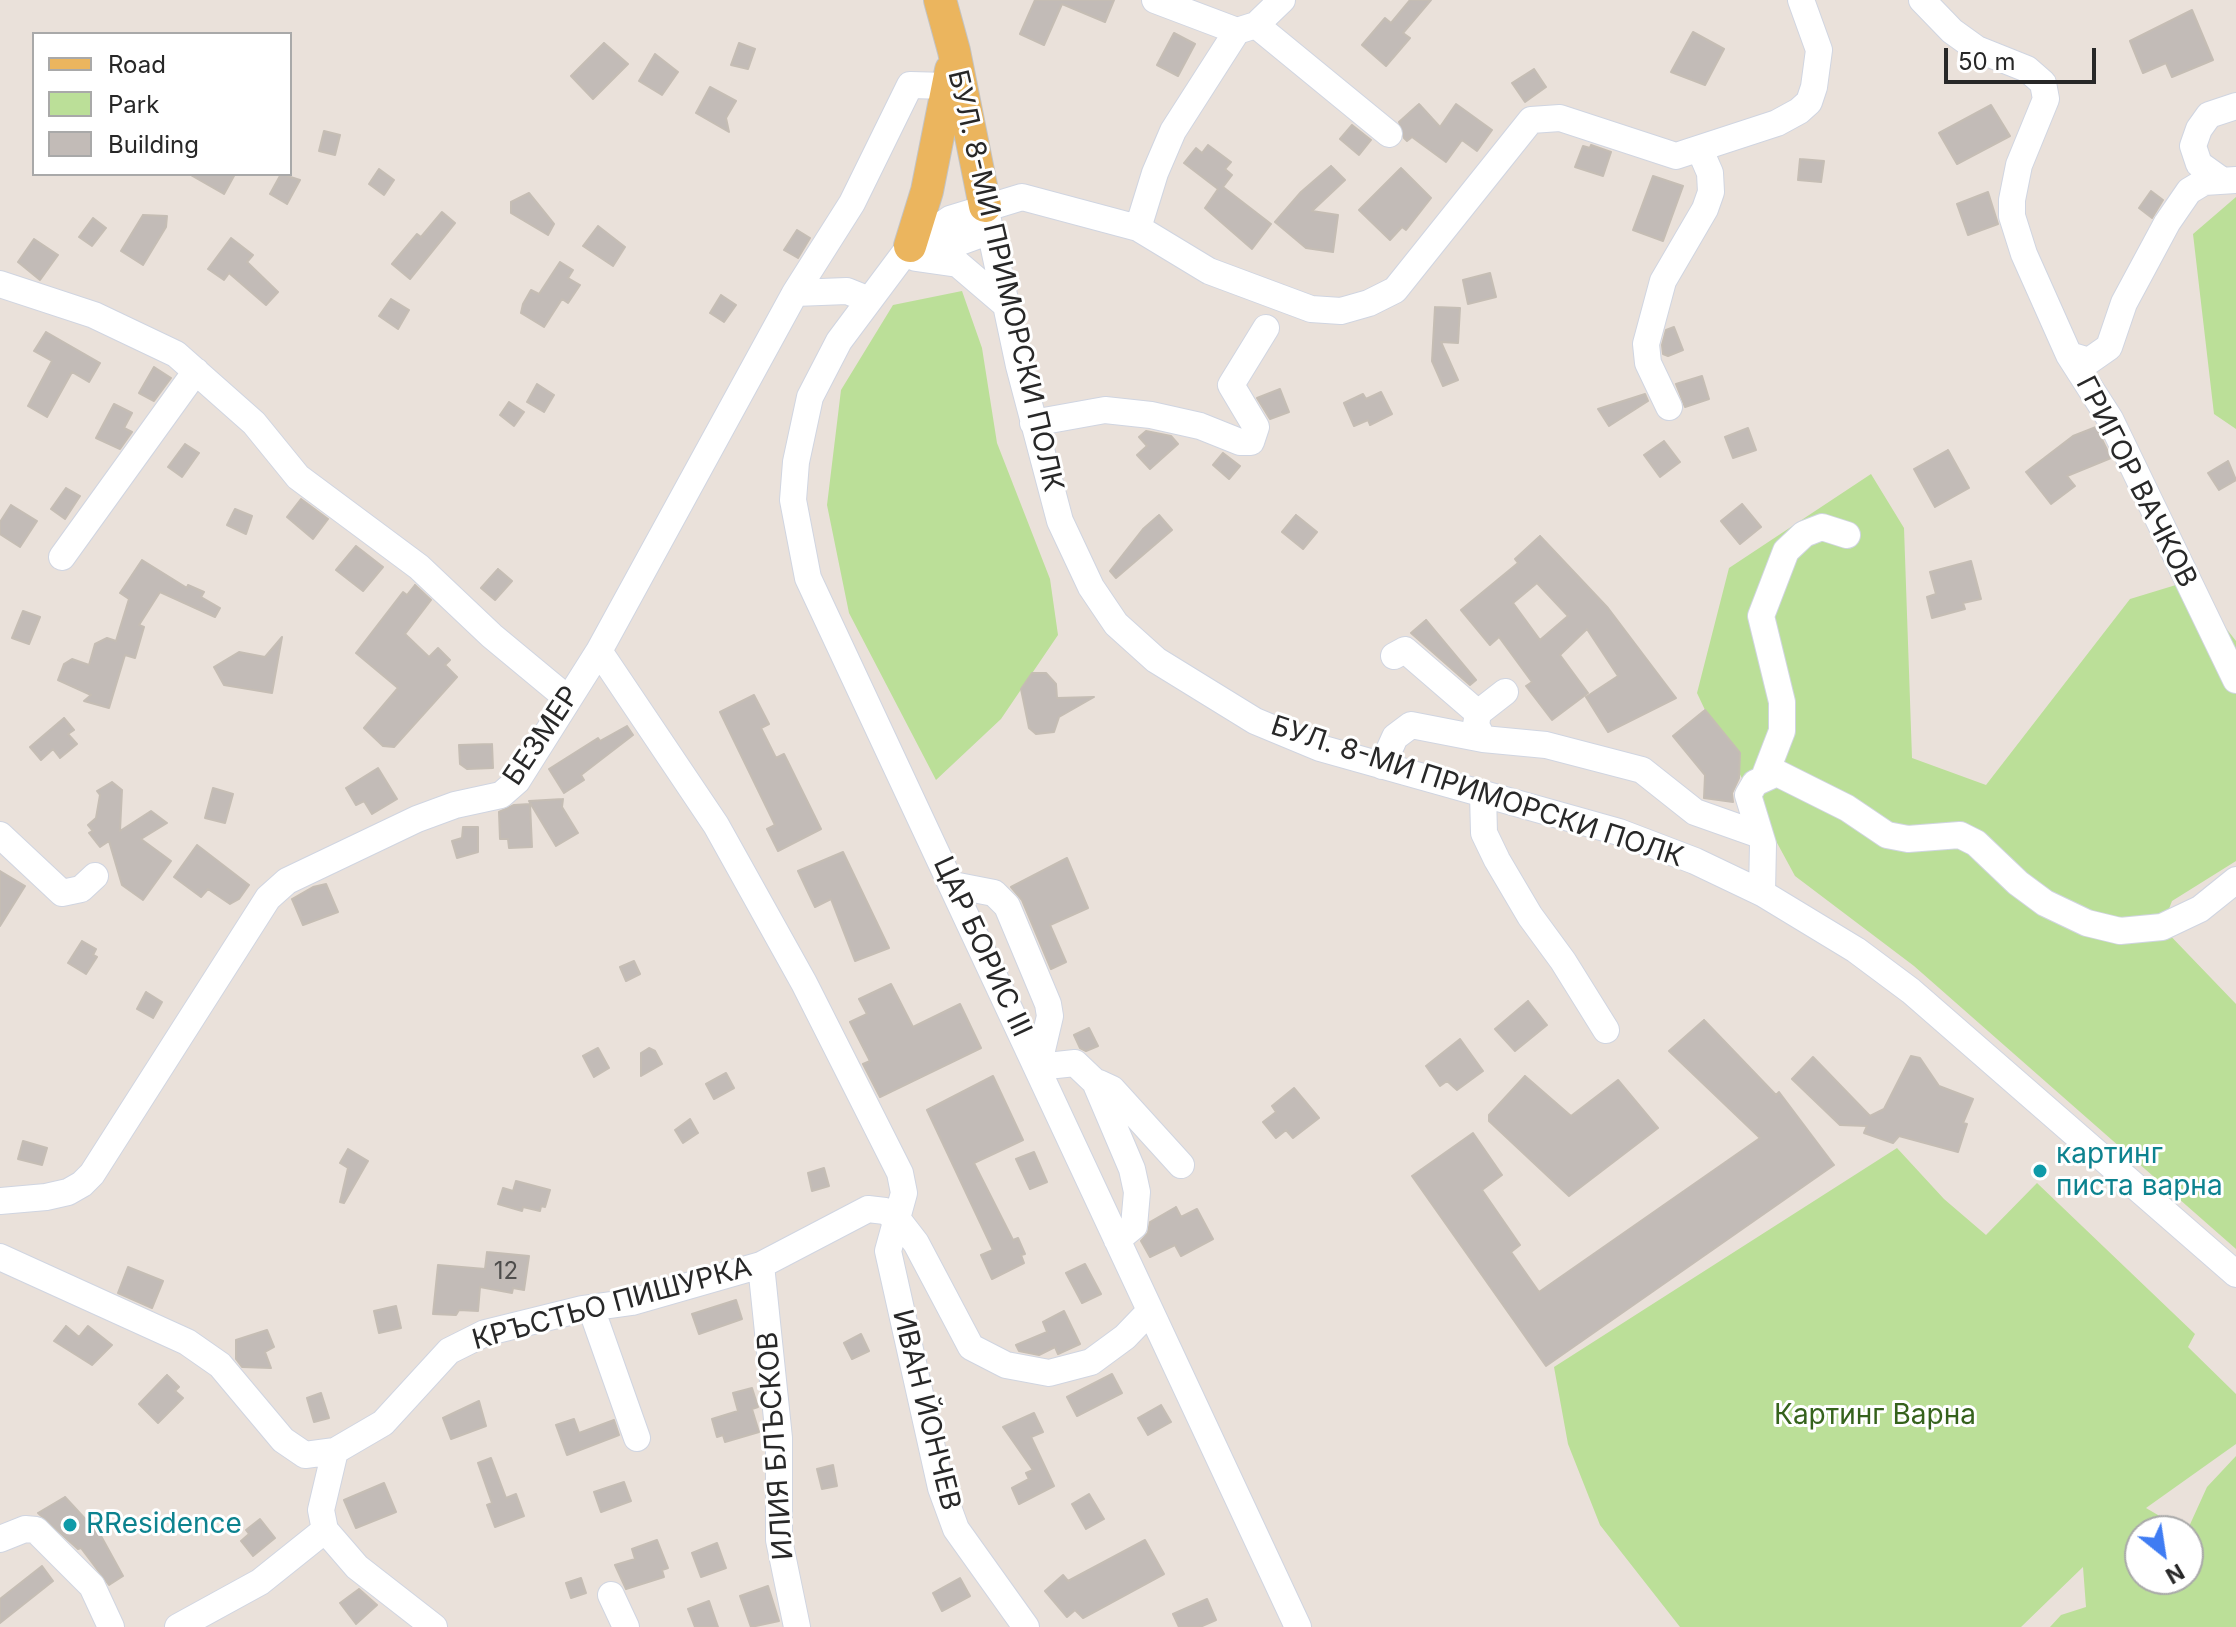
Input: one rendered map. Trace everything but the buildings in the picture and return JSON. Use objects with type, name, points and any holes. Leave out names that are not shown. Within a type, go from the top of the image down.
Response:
[{"type":"main road","name":"БУЛ. 8-МИ ПРИМОРСКИ ПОЛК","points":[[940,0],[954,51],[988,218]]},
{"type":"main road","points":[[907,256],[927,191],[954,51]]},
{"type":"street","points":[[1155,0],[1246,28],[1389,134]]},
{"type":"street","points":[[1138,228],[1155,173],[1173,131],[1246,28],[1282,0]]},
{"type":"street","name":"ЦАР БОРИС III","points":[[1296,1625],[808,578],[793,500],[796,462],[810,397],[839,341],[867,299],[907,256],[950,219],[988,218],[1022,197],[1138,228],[1209,271],[1311,309],[1341,311],[1369,303],[1395,290],[1531,120],[1560,118],[1676,156],[1777,123],[1809,102],[1819,50],[1801,0]]},
{"type":"street","points":[[1922,0],[1952,31],[1977,49],[2038,75],[2046,90],[2019,165],[2012,216],[2035,284],[2069,355]]},
{"type":"street","points":[[599,651],[795,293],[852,203],[910,85],[948,86]]},
{"type":"street","points":[[2228,180],[2199,164],[2193,146],[2199,129],[2209,115],[2236,106]]},
{"type":"street","points":[[1669,407],[1648,363],[1646,344],[1663,281],[1705,209],[1711,192],[1710,173],[1700,150]]},
{"type":"street","name":"ГРИГОР ВАЧКОВ","points":[[2069,355],[2089,361],[2102,355],[2109,347],[2124,303],[2167,223],[2189,191],[2204,182],[2228,180]]},
{"type":"street","name":"БУЛ. 8-МИ ПРИМОРСКИ ПОЛК","points":[[988,218],[1033,423],[1060,521],[1074,554],[1116,624],[1156,660],[1255,721],[1320,748],[1619,832],[1695,861],[1762,893],[1856,950],[1911,991],[2236,1274]]},
{"type":"street","points":[[907,256],[958,264],[1006,305]]},
{"type":"street","points":[[0,284],[94,315],[176,354],[254,423],[298,477],[419,567],[492,636],[568,699]]},
{"type":"street","points":[[795,293],[847,291],[867,299]]},
{"type":"street","points":[[1033,423],[1105,410],[1151,415],[1200,426],[1243,443],[1251,442],[1256,427],[1231,385],[1266,328]]},
{"type":"street","name":"ГРИГОР ВАЧКОВ","points":[[2069,355],[2110,419],[2236,680]]},
{"type":"street","points":[[2102,355],[2099,379],[2110,419]]},
{"type":"street","points":[[62,557],[196,371]]},
{"type":"street","points":[[1765,775],[1782,731],[1782,702],[1761,616],[1786,551],[1804,534],[1822,527],[1847,535]]},
{"type":"street","points":[[1394,656],[1405,650],[1478,713]]},
{"type":"street","name":"БЕЗМЕР","points":[[0,1201],[68,1192],[92,1174],[268,898],[287,881],[417,819],[455,805],[501,795],[517,781],[599,651],[688,780],[804,983],[900,1173],[904,1193],[899,1221]]},
{"type":"street","points":[[1483,739],[1476,725],[1478,713],[1505,692]]},
{"type":"street","points":[[1382,766],[1395,737],[1411,725],[1483,739],[1546,745],[1642,770],[1695,812],[1760,835]]},
{"type":"street","points":[[1762,893],[1764,867],[1760,835],[1748,795],[1755,783],[1765,775],[1777,773],[1790,777],[1887,835],[1908,839],[1960,835],[1976,843],[2018,883],[2045,903],[2087,923],[2120,931],[2162,927],[2200,909],[2236,880]]},
{"type":"street","points":[[1483,794],[1484,833],[1497,860],[1530,916],[1563,961],[1606,1030]]},
{"type":"street","points":[[0,835],[62,893],[81,889],[95,876]]},
{"type":"street","points":[[953,885],[994,893],[1007,906],[1048,1004],[1050,1016],[1038,1067],[1075,1063],[1095,1082],[1112,1089],[1181,1165]]},
{"type":"street","points":[[1095,1082],[1132,1169],[1137,1192],[1134,1226],[1117,1240]]},
{"type":"street","name":"КРЪСТЬО ПИШУРКА","points":[[335,1451],[383,1423],[449,1351],[485,1333],[591,1308],[632,1302],[761,1265],[868,1209],[885,1211],[899,1221]]},
{"type":"street","points":[[899,1221],[916,1243],[971,1347],[1006,1365],[1049,1373],[1091,1362],[1116,1344],[1149,1312]]},
{"type":"street","name":"ИВАН ЙОНЧЕВ","points":[[899,1221],[888,1251],[941,1488],[956,1529],[1026,1627]]},
{"type":"street","points":[[0,1257],[187,1342],[220,1365],[283,1440],[305,1455],[335,1451],[321,1510],[325,1530],[357,1567],[434,1627]]},
{"type":"street","name":"ИЛИЯ БЛЪСКОВ","points":[[761,1265],[779,1438],[779,1540],[797,1627]]},
{"type":"street","points":[[591,1308],[637,1438]]},
{"type":"street","points":[[0,1539],[25,1529],[36,1530],[92,1586],[111,1627]]},
{"type":"street","points":[[178,1627],[260,1582],[325,1530]]},
{"type":"street","points":[[611,1595],[626,1627]]},
{"type":"green space","points":[[2236,197],[2236,429],[2214,414],[2193,234]]},
{"type":"green space","points":[[962,291],[982,348],[997,443],[1050,579],[1058,635],[1001,719],[936,780],[849,613],[827,505],[841,390],[893,305]]},
{"type":"green space","points":[[1871,474],[1904,528],[1912,758],[1986,785],[2130,599],[2189,581],[2236,641],[2236,861],[2172,901],[2162,927],[2236,1004],[2236,1249],[1914,966],[1795,876],[1705,710],[1697,693],[1729,568]]},
{"type":"green space","name":"Картинг Варна","points":[[1897,1148],[1944,1199],[1986,1235],[2037,1183],[2195,1334],[2188,1347],[2236,1394],[2236,1444],[2146,1508],[2158,1515],[2124,1515],[2124,1595],[2204,1595],[2204,1515],[2194,1515],[2207,1487],[2236,1456],[2236,1627],[2050,1627],[2061,1615],[2086,1607],[2083,1567],[2021,1627],[1680,1627],[1600,1525],[1568,1444],[1554,1367]]},
{"type":"place","name":"картинг писта варна","points":[[2040,1171]]},
{"type":"place","name":"RResidence","points":[[70,1525]]}]
